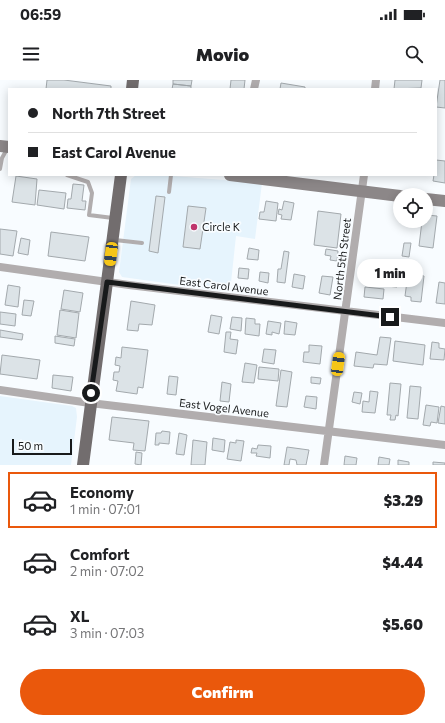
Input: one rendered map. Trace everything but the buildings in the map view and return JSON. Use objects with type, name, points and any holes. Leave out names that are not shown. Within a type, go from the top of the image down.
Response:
[{"type":"main road","points":[[83,465],[90,403],[122,176]]},
{"type":"street","points":[[243,176],[393,195]]},
{"type":"street","name":"North 5th Street","points":[[324,465],[364,176]]},
{"type":"street","points":[[433,200],[445,201]]},
{"type":"street","name":"East Carol Avenue","points":[[0,267],[107,282],[445,323]]},
{"type":"street","name":"East Vogel Avenue","points":[[0,390],[90,403],[445,445]]},
{"type":"lane","points":[[0,169],[2,158],[8,149]]},
{"type":"lane","points":[[70,176],[88,182],[92,193],[89,215],[116,218]]},
{"type":"lane","points":[[169,192],[171,176]]},
{"type":"lane","points":[[112,240],[142,243]]},
{"type":"shaded area","points":[[135,176],[173,176],[262,183],[255,239],[236,236],[230,292],[122,277],[119,272],[131,179]]},
{"type":"shaded area","points":[[0,396],[72,406],[76,408],[77,417],[71,465],[0,465]]},
{"type":"place","name":"Circle K","points":[[194,227]]},
{"type":"route","points":[[91,393],[107,282],[390,317]]}]
